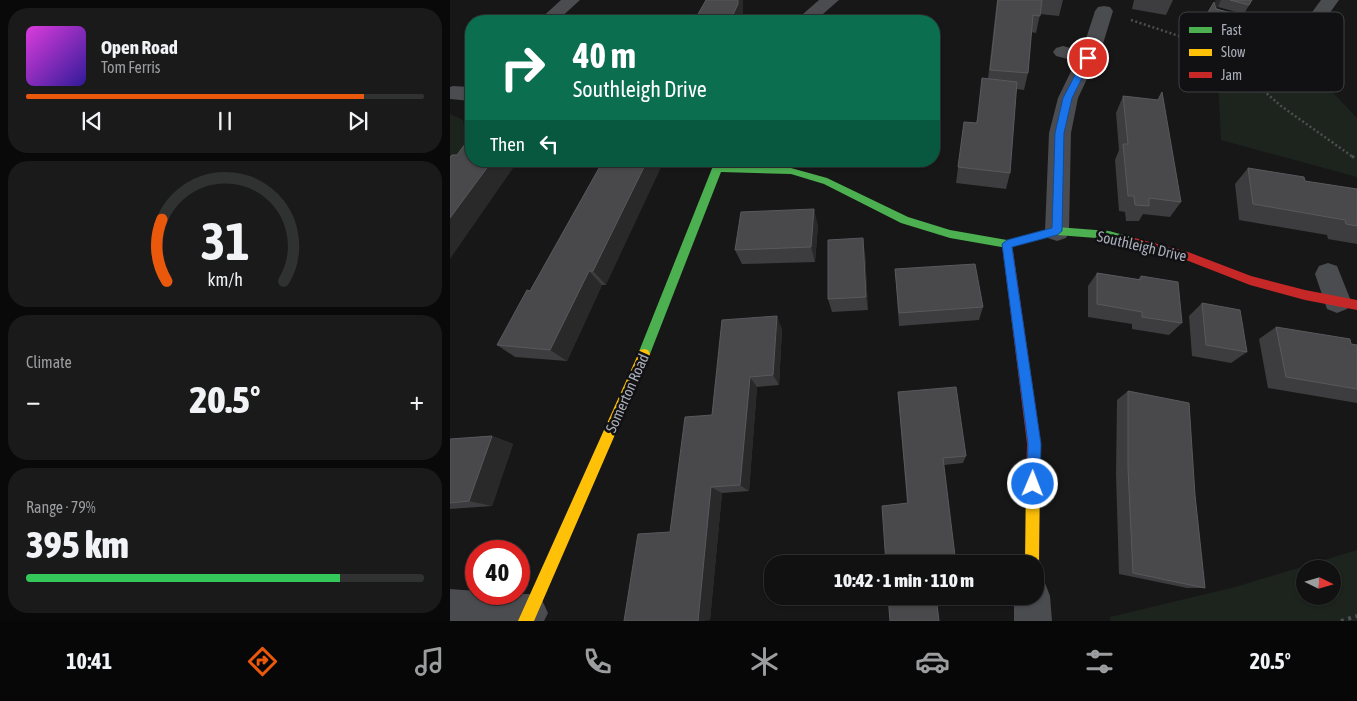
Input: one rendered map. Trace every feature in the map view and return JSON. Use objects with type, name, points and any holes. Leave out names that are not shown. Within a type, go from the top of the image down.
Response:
[{"type":"street","points":[[554,15],[571,0]]},
{"type":"street","points":[[811,15],[830,0]]},
{"type":"street","points":[[1321,12],[1330,0]]},
{"type":"street","points":[[1057,231],[1060,133],[1068,98],[1088,58],[1104,11]]},
{"type":"street","points":[[1063,52],[1088,58]]},
{"type":"street","name":"Somerton Road","points":[[528,617],[658,325],[717,167]]},
{"type":"street","name":"Southleigh Drive","points":[[749,167],[791,171],[827,181],[905,220],[950,234],[1007,244],[1057,231],[1109,235],[1188,256],[1250,280],[1347,303]]},
{"type":"street","points":[[1007,244],[1034,444],[1032,555]]},
{"type":"street","name":"Southleigh Drive","points":[[1328,274],[1347,303]]},
{"type":"street","points":[[1032,605],[1033,621]]},
{"type":"street","points":[[450,608],[528,617]]},
{"type":"path","points":[[1104,11],[1179,36]]},
{"type":"path","points":[[1265,92],[1281,106],[1357,160]]},
{"type":"path","points":[[1341,621],[1357,616]]},
{"type":"shaded area","points":[[1219,92],[1332,92],[1357,118],[1357,177],[1221,140]]},
{"type":"shaded area","points":[[450,114],[463,120],[465,152],[450,161]]},
{"type":"shaded area","points":[[1357,550],[1357,621],[1111,621],[1110,617],[1235,587],[1296,568],[1296,605],[1341,605],[1341,560],[1324,560]]},
{"type":"building","points":[[706,0],[738,0],[733,15],[697,15]]},
{"type":"building","points":[[998,0],[1042,0],[1040,16],[1033,15],[1028,73],[990,70]]},
{"type":"building","points":[[1230,0],[1252,0],[1249,5]]},
{"type":"building","points":[[1214,2],[1216,9],[1228,12],[1208,12]]},
{"type":"building","points":[[982,78],[1017,82],[1010,173],[958,167],[964,122],[977,123]]},
{"type":"building","points":[[1162,92],[1181,202],[1149,198],[1149,206],[1135,205],[1134,196],[1128,196],[1123,144],[1128,144],[1123,96],[1158,100]]},
{"type":"building","points":[[465,144],[465,167],[488,167],[450,218],[450,157],[457,155]]},
{"type":"building","points":[[600,167],[644,167],[593,271],[589,271],[550,350],[497,345],[527,290],[530,291]]},
{"type":"building","points":[[1248,168],[1304,177],[1305,181],[1357,189],[1357,226],[1346,224],[1345,220],[1253,204]]},
{"type":"building","points":[[814,209],[811,247],[735,250],[741,212]]},
{"type":"building","points":[[863,238],[866,297],[828,299],[828,240]]},
{"type":"building","points":[[975,264],[983,307],[899,313],[895,269]]},
{"type":"building","points":[[1097,273],[1141,280],[1141,276],[1178,282],[1182,323],[1142,317],[1142,312],[1097,304]]},
{"type":"building","points":[[1202,303],[1240,310],[1247,352],[1206,345]]},
{"type":"building","points":[[777,316],[773,375],[750,377],[740,485],[711,487],[698,621],[624,621],[638,534],[670,532],[685,417],[712,415],[722,320]]},
{"type":"building","points":[[1276,327],[1350,339],[1351,344],[1357,345],[1357,389],[1286,377]]},
{"type":"building","points":[[956,387],[966,456],[943,458],[955,555],[885,555],[882,506],[908,503],[898,392]]},
{"type":"building","points":[[1128,391],[1189,403],[1195,495],[1205,588],[1133,573],[1128,468]]},
{"type":"building","points":[[492,436],[469,501],[450,503],[450,439]]},
{"type":"building","points":[[889,605],[937,605],[939,621],[890,621]]},
{"type":"traffic: fast","points":[[644,354],[718,167]]},
{"type":"traffic: fast","points":[[717,168],[791,171],[827,181],[905,220],[950,234],[1007,244],[1057,231],[1109,235],[1131,241]]},
{"type":"traffic: slow","points":[[526,621],[644,354]]},
{"type":"traffic: slow","points":[[1032,555],[1033,475]]},
{"type":"traffic: jam","points":[[1131,241],[1188,256],[1250,280],[1305,295],[1357,305]]},
{"type":"traffic: jam","points":[[1007,244],[1034,444],[1033,475]]},
{"type":"route","points":[[1033,484],[1034,444],[1007,244],[1057,231],[1060,133],[1068,98],[1088,58]]}]
